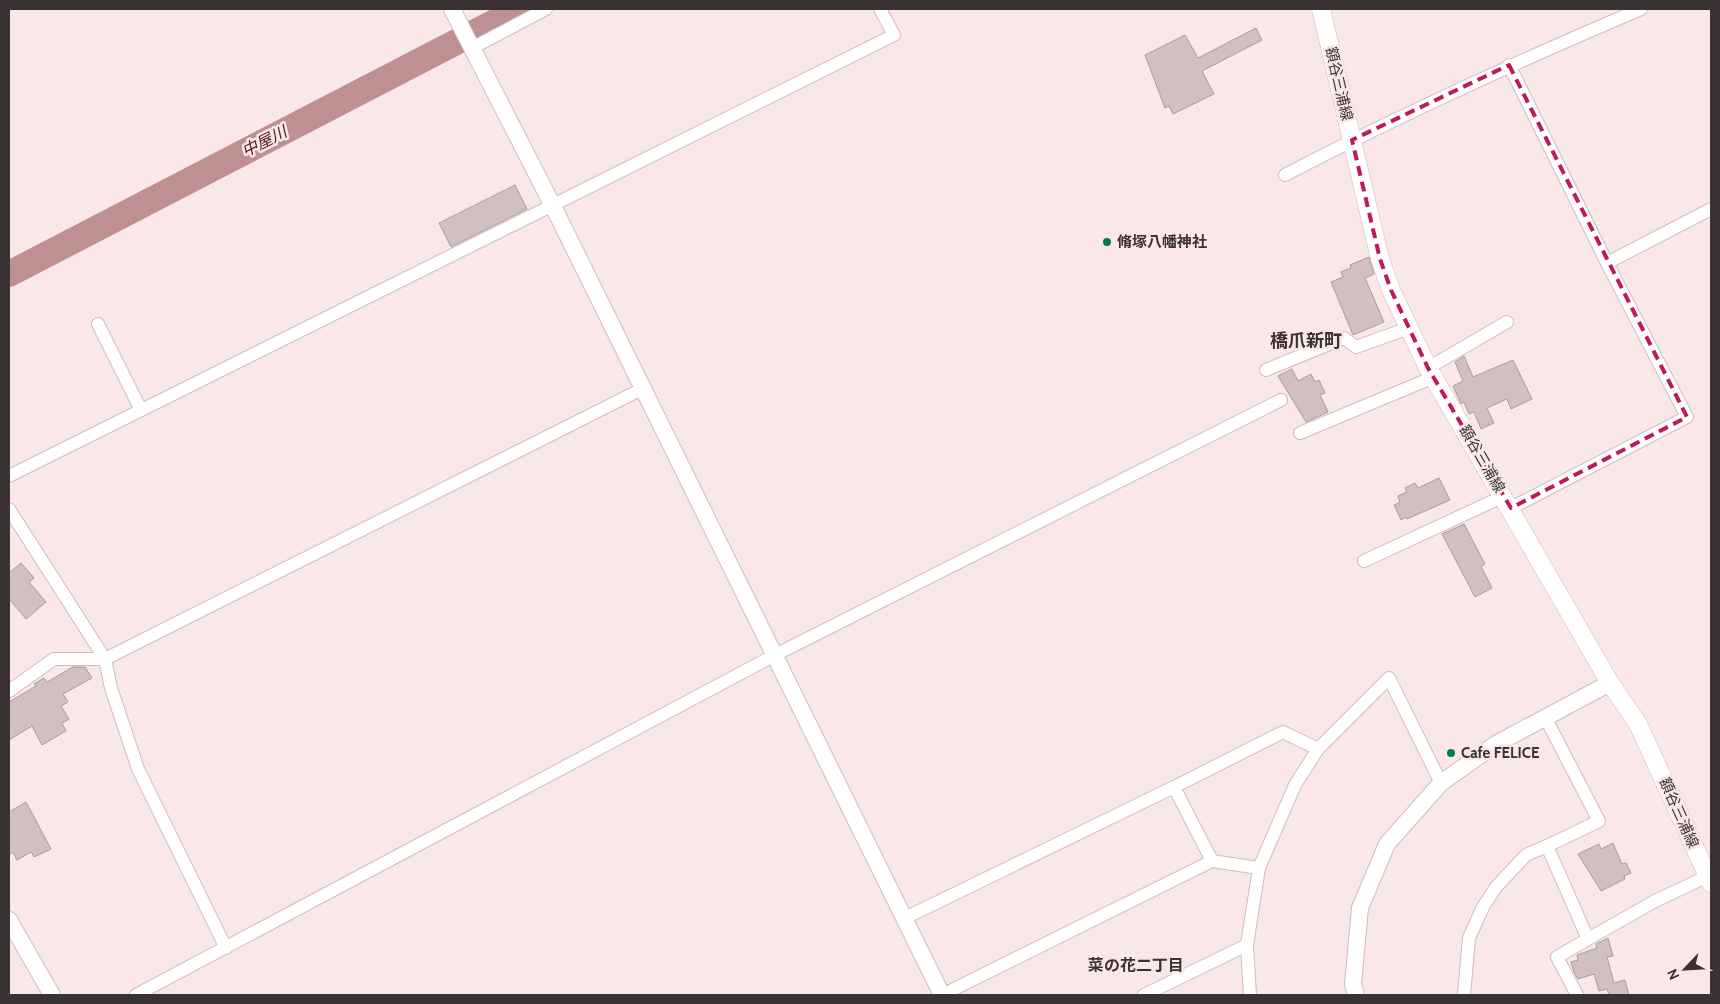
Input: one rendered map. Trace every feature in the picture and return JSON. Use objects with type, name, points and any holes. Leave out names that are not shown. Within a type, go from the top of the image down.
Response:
[{"type":"main road","name":"額谷三浦線","points":[[1321,9],[1380,259],[1409,328],[1431,372],[1508,502],[1610,683],[1638,724],[1710,880]]},
{"type":"street","points":[[452,9],[553,206],[942,995],[1212,861],[1259,868]]},
{"type":"street","points":[[470,45],[546,9]]},
{"type":"street","points":[[9,476],[894,35],[880,9]]},
{"type":"street","points":[[1285,175],[1352,140],[1509,65],[1641,9]]},
{"type":"street","points":[[1364,561],[1508,502],[1687,417],[1607,263],[1509,65]]},
{"type":"street","points":[[1607,263],[1711,209]]},
{"type":"street","points":[[1300,433],[1431,372],[1507,322]]},
{"type":"street","points":[[98,324],[141,410]]},
{"type":"street","points":[[1266,370],[1344,338],[1356,348],[1409,328]]},
{"type":"street","points":[[9,691],[54,659],[105,659],[642,389]]},
{"type":"street","points":[[136,995],[775,655],[1281,400]]},
{"type":"street","points":[[9,509],[105,659],[111,688],[138,769],[226,948]]},
{"type":"street","points":[[1250,995],[1247,945],[1259,868],[1295,785],[1318,749],[1389,678],[1441,783]]},
{"type":"street","points":[[1356,995],[1354,984],[1360,908],[1387,844],[1441,783],[1496,744],[1610,683]]},
{"type":"street","points":[[1464,995],[1469,938],[1483,906],[1496,887],[1526,855],[1599,821],[1545,717]]},
{"type":"street","points":[[905,918],[1283,732],[1318,749]]},
{"type":"street","points":[[1174,787],[1212,861]]},
{"type":"street","points":[[1547,846],[1588,939]]},
{"type":"street","points":[[1577,995],[1558,957],[1656,901],[1710,880]]},
{"type":"street","points":[[9,920],[52,995]]},
{"type":"street","points":[[1144,995],[1247,945]]},
{"type":"highlighted area","points":[[1509,65],[1687,417],[1511,508],[1428,368],[1391,290],[1380,259],[1352,140]]},
{"type":"building","points":[[1256,28],[1262,40],[1202,71],[1214,94],[1173,114],[1169,106],[1165,108],[1145,55],[1185,35],[1198,58]]},
{"type":"building","points":[[515,185],[527,209],[451,247],[439,223]]},
{"type":"building","points":[[1369,257],[1374,274],[1365,278],[1384,322],[1353,335],[1331,282],[1343,277],[1341,272],[1351,268],[1350,265]]},
{"type":"building","points":[[1464,356],[1473,377],[1513,360],[1532,399],[1511,409],[1507,399],[1487,408],[1494,423],[1481,429],[1474,412],[1469,414],[1464,402],[1461,404],[1453,386],[1463,381],[1455,362]]},
{"type":"building","points":[[1292,369],[1298,381],[1311,374],[1315,382],[1319,380],[1325,393],[1320,395],[1328,412],[1306,422],[1278,376]]},
{"type":"building","points":[[1439,478],[1450,500],[1401,520],[1394,505],[1400,502],[1398,496],[1407,492],[1405,488],[1415,483],[1418,488]]},
{"type":"building","points":[[1464,524],[1485,564],[1481,566],[1492,588],[1475,597],[1442,534]]},
{"type":"building","points":[[21,563],[34,578],[29,582],[46,602],[26,619],[9,599],[9,573]]},
{"type":"building","points":[[73,667],[85,667],[92,678],[63,694],[68,702],[61,706],[69,719],[62,723],[66,731],[42,745],[32,726],[9,740],[9,702],[36,686],[34,684],[44,678],[47,682]]},
{"type":"building","points":[[26,802],[51,849],[34,857],[31,852],[17,860],[13,852],[9,855],[9,812]]},
{"type":"building","points":[[1613,843],[1622,864],[1626,863],[1631,873],[1624,876],[1625,879],[1601,891],[1578,854],[1599,844],[1601,849]]},
{"type":"building","points":[[1608,938],[1613,956],[1607,957],[1614,983],[1625,980],[1629,995],[1609,995],[1607,989],[1599,991],[1594,974],[1578,979],[1574,972],[1571,962],[1578,960],[1577,955],[1597,948],[1596,944]]},
{"type":"waterway","name":"中屋川","points":[[9,274],[520,9]]},
{"type":"place","name":"脩塚八幡神社","points":[[1107,242]]},
{"type":"place","name":"Cafe FELICE","points":[[1451,753]]},
{"type":"district","name":"橋爪新町","points":[[1306,341]]},
{"type":"district","name":"菜の花二丁目","points":[[1136,965]]}]
